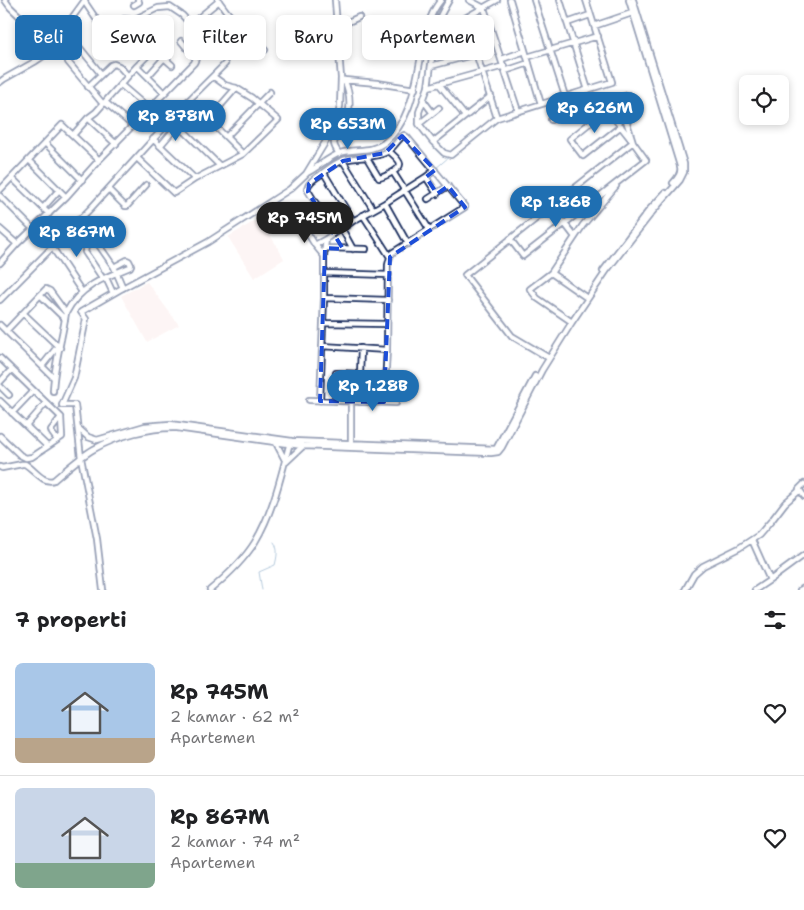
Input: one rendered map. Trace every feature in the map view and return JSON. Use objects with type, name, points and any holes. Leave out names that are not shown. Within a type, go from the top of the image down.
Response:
[{"type":"street","points":[[5,0],[18,15]]},
{"type":"street","points":[[134,6],[138,0]]},
{"type":"street","points":[[202,15],[219,0],[229,15]]},
{"type":"street","points":[[335,0],[336,15]]},
{"type":"street","points":[[103,590],[97,538],[80,458],[75,405],[62,405],[74,378],[86,319],[81,312],[112,293],[208,242],[290,189],[306,174],[339,154],[370,150],[385,142],[401,124],[408,111],[415,89],[429,21],[434,8],[441,0]]},
{"type":"street","points":[[440,15],[449,0]]},
{"type":"street","points":[[469,0],[484,8],[518,111]]},
{"type":"street","points":[[474,14],[497,0]]},
{"type":"street","points":[[510,0],[541,104]]},
{"type":"street","points":[[534,0],[565,96]]},
{"type":"street","points":[[560,0],[588,90]]},
{"type":"street","points":[[432,60],[428,87],[419,112],[419,124],[444,153],[452,155],[497,118],[612,82],[586,0]]},
{"type":"street","points":[[628,0],[634,12]]},
{"type":"street","points":[[1,468],[25,464],[48,482],[54,480],[95,448],[148,430],[169,428],[210,432],[276,443],[497,450],[536,374],[586,297],[622,246],[681,176],[680,166],[632,0]]},
{"type":"street","points":[[74,15],[84,1],[105,32],[114,30],[124,19],[133,20],[162,7],[170,8],[184,17]]},
{"type":"street","points":[[474,14],[476,4]]},
{"type":"street","points":[[594,26],[634,12]]},
{"type":"street","points":[[352,20],[359,16]]},
{"type":"street","points":[[567,22],[590,16]]},
{"type":"street","points":[[502,59],[550,50],[598,36]]},
{"type":"street","points":[[0,262],[66,197],[99,160],[194,62],[196,59],[181,42]]},
{"type":"street","points":[[101,74],[82,49],[80,48],[70,57],[68,62],[88,86],[104,103],[133,126]]},
{"type":"street","points":[[0,82],[38,60]]},
{"type":"street","points":[[73,135],[143,60]]},
{"type":"street","points":[[148,76],[162,60]]},
{"type":"street","points":[[166,60],[172,65]]},
{"type":"street","points":[[306,174],[326,141],[338,116],[343,79],[341,60]]},
{"type":"street","points":[[431,66],[454,60]]},
{"type":"street","points":[[478,60],[497,118]]},
{"type":"street","points":[[428,87],[483,72],[529,63]]},
{"type":"street","points":[[88,86],[114,64],[119,66],[128,76]]},
{"type":"street","points":[[0,300],[108,189],[189,100],[226,64]]},
{"type":"street","points":[[137,66],[164,93]]},
{"type":"street","points":[[137,158],[174,193],[195,179],[243,154],[278,120],[236,88],[225,85],[214,77]]},
{"type":"street","points":[[343,79],[415,89]]},
{"type":"street","points":[[339,154],[334,143],[348,118],[350,104],[348,88],[343,79]]},
{"type":"street","points":[[439,84],[465,116]]},
{"type":"street","points":[[121,85],[148,109]]},
{"type":"street","points":[[208,120],[236,88]]},
{"type":"street","points":[[226,137],[270,92]]},
{"type":"street","points":[[551,120],[628,95]]},
{"type":"street","points":[[433,142],[491,96]]},
{"type":"street","points":[[619,98],[633,142]]},
{"type":"street","points":[[189,100],[243,154]]},
{"type":"street","points":[[423,100],[432,112]]},
{"type":"street","points":[[419,124],[439,108]]},
{"type":"street","points":[[586,108],[595,119]]},
{"type":"street","points":[[510,239],[523,256],[646,160],[608,109],[570,139],[583,156],[620,126]]},
{"type":"street","points":[[88,118],[116,144]]},
{"type":"street","points":[[172,119],[220,166]]},
{"type":"street","points":[[0,190],[62,125],[99,160]]},
{"type":"street","points":[[160,146],[178,125]]},
{"type":"street","points":[[334,233],[307,189],[311,182],[343,160],[367,158],[389,151],[402,136],[405,136],[465,207],[392,253],[390,257],[384,402]]},
{"type":"street","points":[[154,139],[195,179]]},
{"type":"street","points":[[548,357],[512,336],[465,275],[633,142]]},
{"type":"street","points":[[45,144],[82,180]]},
{"type":"street","points":[[367,158],[379,178],[383,178],[398,168],[400,163],[389,151]]},
{"type":"street","points":[[30,160],[66,197]]},
{"type":"street","points":[[343,160],[372,209]]},
{"type":"street","points":[[315,245],[435,170]]},
{"type":"street","points":[[393,172],[429,230]]},
{"type":"street","points":[[324,173],[353,221]]},
{"type":"street","points":[[426,177],[437,194]]},
{"type":"street","points":[[12,178],[49,214]]},
{"type":"street","points":[[570,321],[537,298],[530,288],[551,273],[583,225],[622,179]]},
{"type":"street","points":[[108,189],[127,206],[146,185]]},
{"type":"street","points":[[428,199],[448,186]]},
{"type":"street","points":[[43,208],[59,190]]},
{"type":"street","points":[[0,196],[33,229]]},
{"type":"street","points":[[384,203],[408,244]]},
{"type":"street","points":[[552,207],[575,237]]},
{"type":"street","points":[[362,215],[390,257]]},
{"type":"street","points":[[80,218],[114,267],[123,288]]},
{"type":"street","points":[[0,228],[17,244]]},
{"type":"street","points":[[342,229],[353,249]]},
{"type":"street","points":[[307,232],[324,256]]},
{"type":"street","points":[[320,401],[326,239]]},
{"type":"street","points":[[94,240],[86,246],[85,252],[104,278],[112,293]]},
{"type":"street","points":[[52,247],[82,292]]},
{"type":"street","points":[[325,248],[366,249]]},
{"type":"street","points":[[53,391],[53,377],[66,313],[73,301],[90,285],[131,266],[127,260],[114,267]]},
{"type":"street","points":[[324,273],[388,275]]},
{"type":"street","points":[[551,273],[586,297]]},
{"type":"street","points":[[6,331],[44,291],[48,290],[66,313]]},
{"type":"street","points":[[40,295],[65,319]]},
{"type":"street","points":[[324,298],[388,300]]},
{"type":"street","points":[[23,314],[59,347]]},
{"type":"street","points":[[324,323],[387,324]]},
{"type":"street","points":[[0,326],[53,377]]},
{"type":"street","points":[[322,346],[387,350]]},
{"type":"street","points":[[42,366],[59,347]]},
{"type":"street","points":[[359,402],[361,348]]},
{"type":"street","points":[[0,358],[61,417],[62,435],[32,458],[20,455],[0,436]]},
{"type":"street","points":[[0,382],[12,370]]},
{"type":"street","points":[[336,373],[360,374]]},
{"type":"street","points":[[345,401],[347,374]]},
{"type":"street","points":[[0,386],[9,395]]},
{"type":"street","points":[[0,396],[5,391]]},
{"type":"street","points":[[12,413],[33,391]]},
{"type":"street","points":[[309,400],[396,403]]},
{"type":"street","points":[[0,401],[47,446]]},
{"type":"street","points":[[351,446],[352,402]]},
{"type":"street","points":[[26,426],[46,403]]},
{"type":"street","points":[[57,440],[51,430],[61,417]]},
{"type":"street","points":[[78,428],[88,437],[100,439],[145,426],[170,424],[303,446],[351,446]]},
{"type":"street","points":[[94,439],[95,448]]},
{"type":"street","points":[[276,443],[286,462]]},
{"type":"street","points":[[210,590],[236,567],[255,543],[266,522],[286,462],[290,443]]},
{"type":"street","points":[[286,462],[303,446]]},
{"type":"street","points":[[685,590],[694,574],[703,566],[758,536],[785,503],[804,484]]},
{"type":"street","points":[[800,490],[804,496]]},
{"type":"street","points":[[752,540],[770,580]]},
{"type":"street","points":[[755,590],[804,555]]},
{"type":"street","points":[[800,590],[804,588]]},
{"type":"highlighted area","points":[[402,136],[435,170],[426,177],[437,194],[448,186],[465,207],[390,257],[384,402],[320,401],[325,248],[343,249],[308,192],[309,184],[343,161],[385,153]]},
{"type":"shaded area","points":[[260,218],[284,259],[254,278],[228,237]]},
{"type":"shaded area","points":[[147,282],[179,325],[147,342],[121,296]]},
{"type":"waterway","points":[[435,169],[449,157]]},
{"type":"waterway","points":[[262,590],[259,572],[275,565],[277,550],[274,542]]}]
